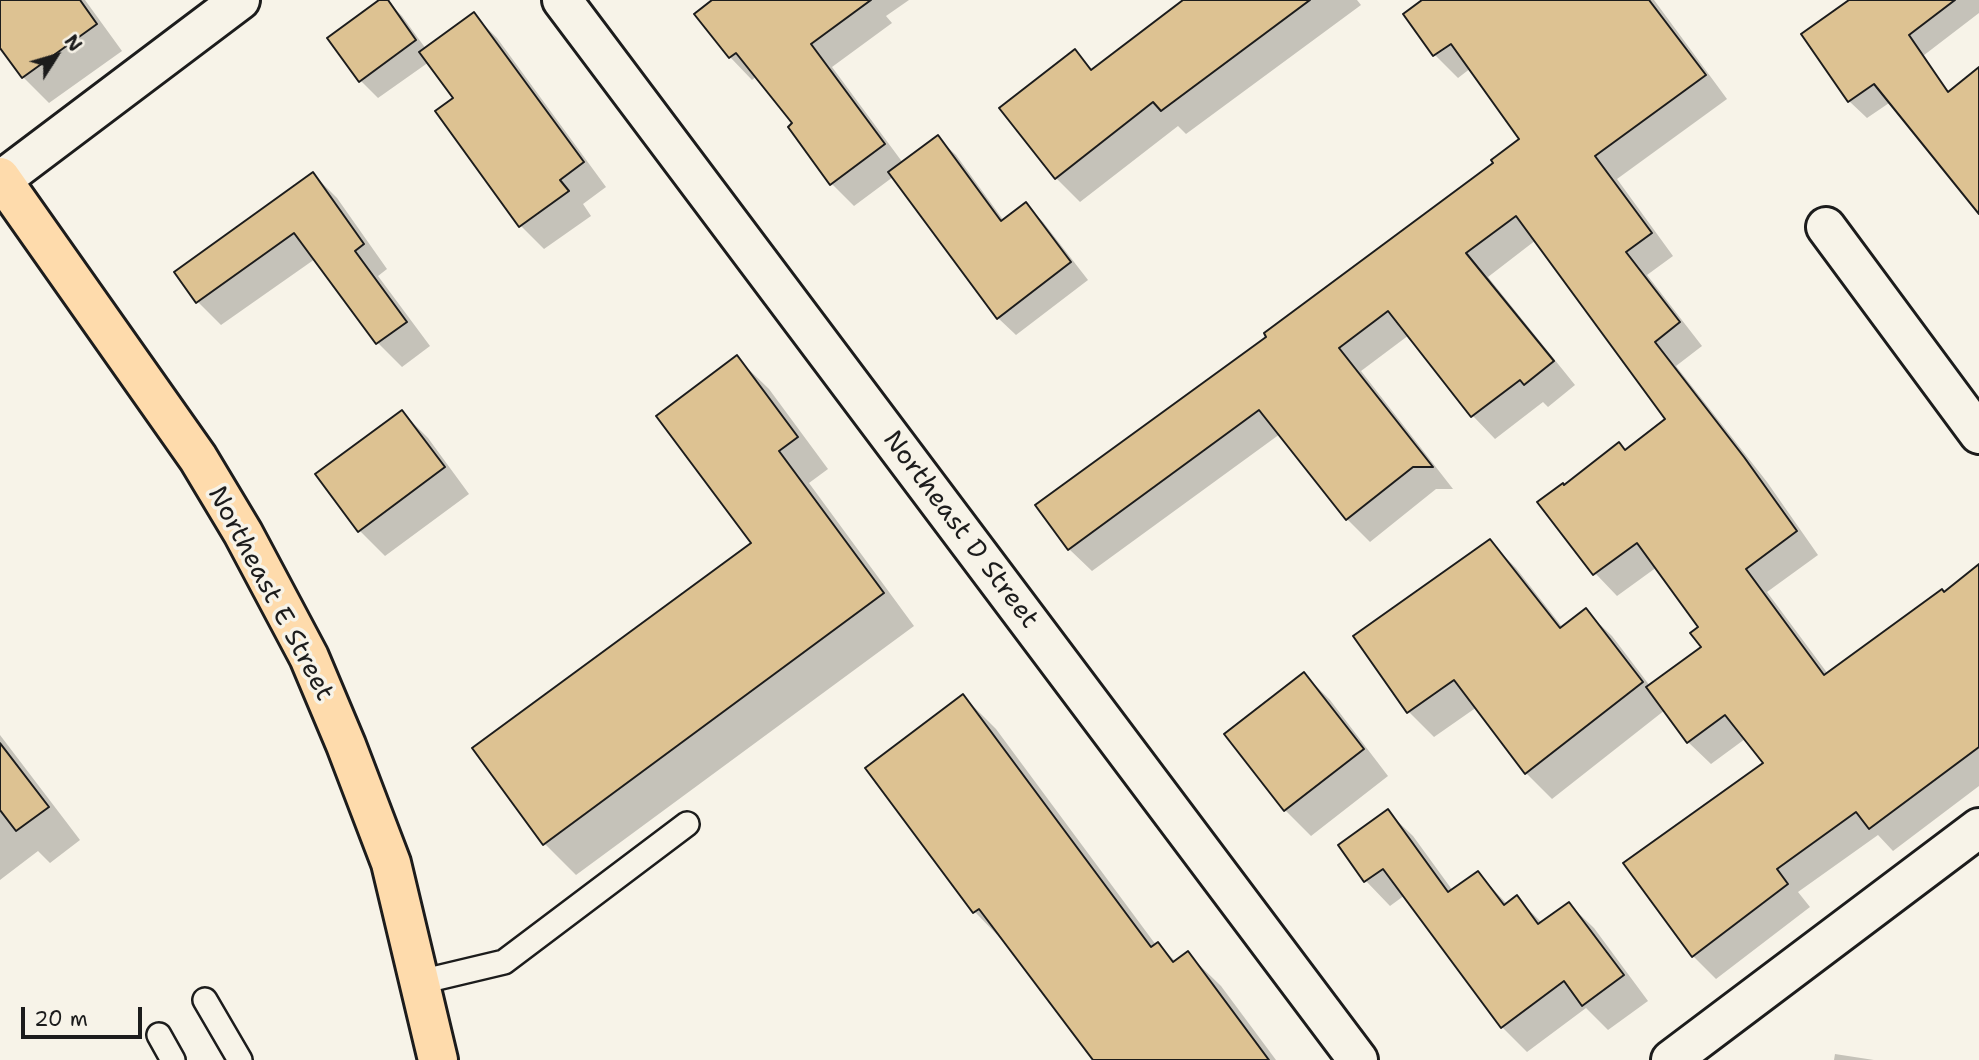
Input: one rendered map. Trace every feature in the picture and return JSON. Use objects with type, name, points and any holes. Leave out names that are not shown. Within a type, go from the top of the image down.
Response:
[{"type":"main road","name":"Northeast E Street","points":[[1,179],[198,458],[243,533],[309,657],[391,863],[438,1060]]},
{"type":"street","points":[[1,179],[240,0]]},
{"type":"street","name":"Northeast D Street","points":[[574,4],[1358,1060]]},
{"type":"street","points":[[1826,227],[1979,434]]},
{"type":"street","points":[[1671,1060],[1979,828]]},
{"type":"lane","points":[[420,982],[504,962],[687,824]]},
{"type":"lane","points":[[205,1000],[240,1060]]},
{"type":"lane","points":[[159,1035],[173,1060]]},
{"type":"building","points":[[0,0],[80,0],[97,24],[22,78],[0,48]]},
{"type":"building","points":[[379,0],[388,0],[416,40],[359,82],[327,38]]},
{"type":"building","points":[[712,0],[871,0],[811,44],[885,144],[830,185],[788,127],[792,123],[736,53],[729,58],[694,14]]},
{"type":"building","points":[[1183,0],[1310,0],[1161,111],[1153,102],[1055,179],[999,108],[1075,49],[1091,70]]},
{"type":"building","points":[[1422,0],[1649,0],[1706,75],[1595,156],[1652,233],[1626,252],[1680,322],[1655,342],[1797,531],[1746,569],[1824,675],[1942,589],[1944,592],[1979,564],[1979,747],[1869,829],[1856,812],[1777,869],[1788,884],[1692,957],[1623,863],[1763,763],[1725,715],[1687,743],[1646,687],[1701,647],[1690,633],[1698,627],[1637,543],[1593,575],[1537,502],[1563,483],[1564,485],[1619,442],[1625,450],[1665,419],[1516,216],[1466,253],[1554,361],[1524,385],[1520,380],[1471,417],[1388,311],[1339,348],[1433,467],[1413,467],[1346,520],[1259,410],[1068,550],[1035,505],[1266,337],[1264,333],[1493,163],[1491,160],[1519,139],[1451,44],[1433,56],[1403,14]]},
{"type":"building","points":[[1849,0],[1955,0],[1909,35],[1948,92],[1979,67],[1979,214],[1874,84],[1848,102],[1801,34]]},
{"type":"building","points":[[474,12],[584,162],[560,180],[569,191],[519,227],[435,111],[453,98],[419,52]]},
{"type":"building","points":[[938,135],[1001,221],[1026,202],[1071,262],[997,319],[888,172]]},
{"type":"building","points":[[313,172],[364,244],[355,251],[407,322],[376,344],[294,233],[196,303],[174,272]]},
{"type":"building","points":[[737,355],[798,437],[779,451],[884,593],[543,845],[472,748],[751,543],[656,416]]},
{"type":"building","points":[[402,410],[445,467],[358,532],[315,474]]},
{"type":"building","points":[[1490,539],[1560,628],[1586,608],[1643,682],[1525,774],[1454,680],[1407,713],[1353,636]]},
{"type":"building","points":[[1304,672],[1364,749],[1284,811],[1224,734]]},
{"type":"building","points":[[963,694],[1151,947],[1158,942],[1173,962],[1188,951],[1269,1060],[1093,1060],[979,909],[973,913],[865,768]]},
{"type":"building","points":[[0,743],[49,807],[16,831],[0,810]]},
{"type":"building","points":[[1388,809],[1448,892],[1478,871],[1504,905],[1517,895],[1538,924],[1569,902],[1624,975],[1582,1006],[1564,981],[1501,1028],[1383,869],[1364,882],[1338,845]]}]
